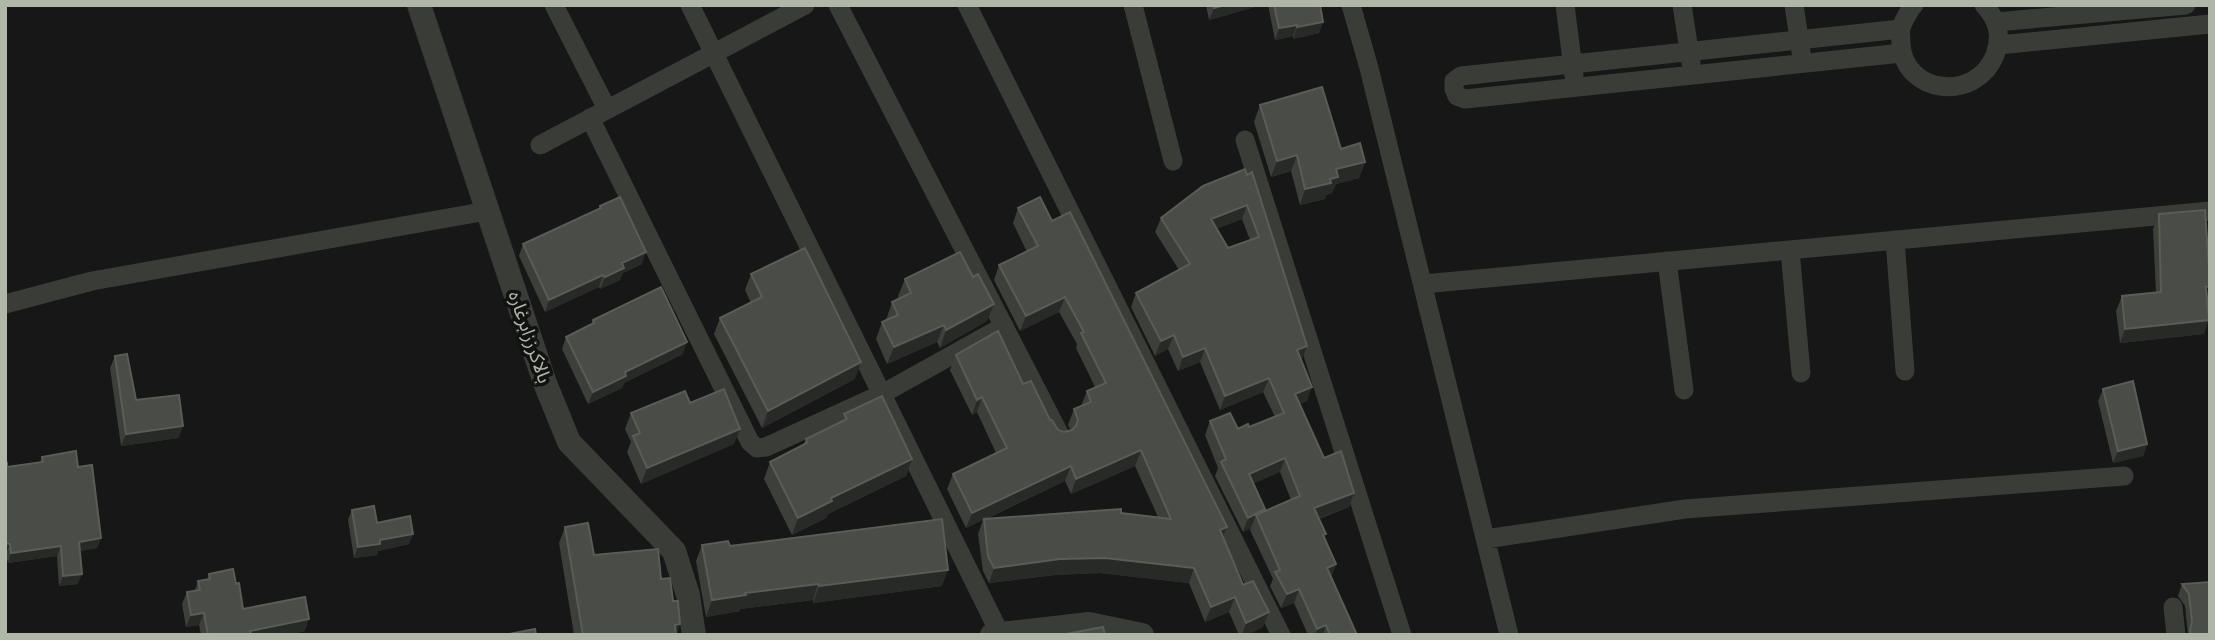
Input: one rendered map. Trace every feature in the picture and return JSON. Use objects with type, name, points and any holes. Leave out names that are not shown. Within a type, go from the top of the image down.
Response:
[{"type":"street","name":"بالاکرززابرغاره","points":[[419,5],[544,383],[569,442],[674,551],[688,595],[695,635]]},
{"type":"street","points":[[554,5],[599,114],[750,442],[757,448],[766,447],[882,394],[1004,326]]},
{"type":"street","points":[[690,5],[882,394],[1008,634],[1089,624],[1142,635]]},
{"type":"street","points":[[540,145],[805,5]]},
{"type":"street","points":[[838,5],[1060,435]]},
{"type":"street","points":[[967,5],[1281,635]]},
{"type":"street","points":[[1133,5],[1173,161]]},
{"type":"street","points":[[1351,5],[1510,635]]},
{"type":"street","points":[[1565,5],[1576,87]]},
{"type":"street","points":[[1682,5],[1693,75]]},
{"type":"street","points":[[1794,5],[1803,64]]},
{"type":"street","points":[[1912,6],[1901,29],[1902,53],[1913,72],[1931,85],[1954,88],[1975,81],[1991,66],[1998,45],[1992,12],[2186,5]]},
{"type":"street","points":[[2118,8],[2120,33]]},
{"type":"street","points":[[1998,45],[2210,24]]},
{"type":"street","points":[[1901,29],[1461,76],[1454,81],[1454,89],[1457,96],[1465,99],[1902,53]]},
{"type":"street","points":[[1516,70],[1519,93]]},
{"type":"street","points":[[1245,140],[1402,635]]},
{"type":"street","points":[[5,303],[92,282],[487,211]]},
{"type":"street","points":[[1423,284],[1895,240],[2209,215]]},
{"type":"street","points":[[1895,240],[1905,371]]},
{"type":"street","points":[[1790,250],[1801,373]]},
{"type":"street","points":[[1667,261],[1684,390]]},
{"type":"street","points":[[1486,539],[1685,509],[2124,476]]},
{"type":"street","points":[[2173,607],[2176,635]]},
{"type":"building","points":[[1274,5],[1320,5],[1323,22],[1279,28]]},
{"type":"building","points":[[1322,87],[1341,149],[1360,143],[1365,162],[1336,169],[1338,177],[1330,179],[1331,183],[1305,189],[1297,155],[1277,161],[1260,105]]},
{"type":"building","points":[[1245,169],[1247,175],[1252,172],[1307,346],[1297,350],[1312,387],[1295,394],[1324,458],[1341,451],[1354,493],[1314,508],[1336,564],[1327,568],[1357,635],[1330,635],[1326,625],[1317,629],[1299,589],[1287,594],[1275,572],[1280,570],[1256,515],[1300,496],[1285,458],[1249,474],[1265,509],[1248,518],[1221,462],[1226,459],[1210,421],[1230,413],[1238,429],[1284,413],[1269,378],[1225,396],[1205,348],[1183,357],[1174,335],[1161,341],[1136,293],[1190,264],[1161,218],[1203,186]],"holes":[[[1247,205],[1259,237],[1228,248],[1211,219]]]},
{"type":"building","points":[[620,197],[646,252],[622,263],[624,268],[549,300],[523,244]]},
{"type":"building","points":[[1040,197],[1052,221],[1070,212],[1227,527],[1220,530],[1243,585],[1253,581],[1269,612],[1246,623],[1235,597],[1211,607],[1194,568],[1105,558],[1060,559],[994,568],[988,556],[984,519],[1121,509],[1121,513],[1171,519],[1141,450],[1076,479],[1071,466],[972,513],[953,474],[1007,448],[982,397],[977,400],[956,355],[998,331],[1023,384],[1031,381],[1050,420],[1058,430],[1064,432],[1076,426],[1078,420],[1074,409],[1091,402],[1087,391],[1106,383],[1065,297],[1026,316],[999,265],[1038,246],[1018,208]]},
{"type":"building","points":[[2205,210],[2210,284],[2206,287],[2209,320],[2125,329],[2122,296],[2161,292],[2159,214]]},
{"type":"building","points":[[805,248],[861,362],[768,411],[720,318],[762,297],[751,274]]},
{"type":"building","points":[[960,252],[973,277],[978,274],[994,304],[946,330],[944,325],[894,347],[882,322],[898,315],[892,302],[911,293],[905,279]]},
{"type":"building","points":[[661,287],[687,342],[625,372],[626,376],[593,392],[566,337],[594,323],[593,320]]},
{"type":"building","points":[[127,354],[136,400],[179,395],[183,426],[126,434],[115,356]]},
{"type":"building","points":[[2133,381],[2147,444],[2118,451],[2103,389]]},
{"type":"building","points":[[724,389],[740,429],[647,468],[633,436],[640,433],[631,413],[685,391],[690,403]]},
{"type":"building","points":[[882,396],[912,459],[831,498],[832,501],[798,518],[770,462],[807,443],[806,439],[847,419],[844,414]]},
{"type":"building","points":[[76,451],[78,467],[92,465],[101,538],[79,542],[82,574],[63,576],[61,546],[11,553],[10,544],[5,543],[5,464],[7,463],[7,467],[43,462],[42,457]]},
{"type":"building","points":[[374,506],[377,523],[410,516],[413,534],[380,540],[380,544],[358,547],[352,510]]},
{"type":"building","points":[[942,519],[948,570],[745,593],[746,595],[712,600],[702,545],[728,541],[730,546]]},
{"type":"building","points":[[588,523],[594,555],[658,549],[661,579],[670,578],[673,601],[678,601],[680,624],[675,625],[676,635],[583,635],[565,527]]},
{"type":"building","points":[[233,569],[236,584],[239,583],[243,609],[305,597],[309,619],[250,631],[251,635],[208,635],[204,613],[191,615],[187,592],[200,590],[198,581],[210,579],[209,574]]},
{"type":"building","points":[[2210,582],[2210,635],[2191,635],[2189,594],[2182,584]]},
{"type":"building","points":[[1103,627],[1105,635],[1061,635]]},
{"type":"building","points":[[535,629],[536,635],[504,635]]}]
